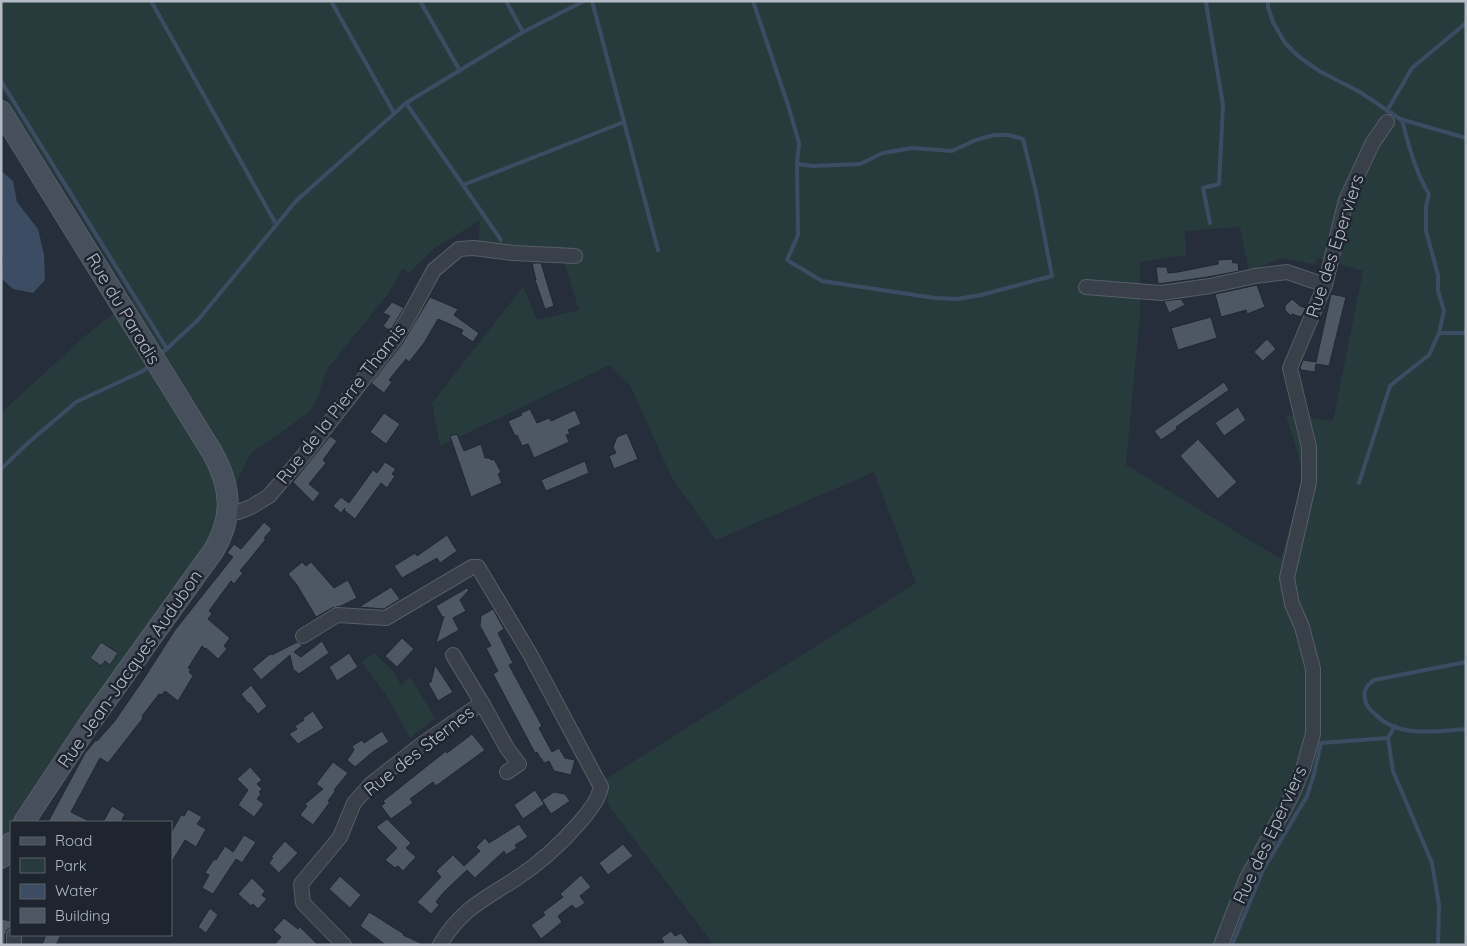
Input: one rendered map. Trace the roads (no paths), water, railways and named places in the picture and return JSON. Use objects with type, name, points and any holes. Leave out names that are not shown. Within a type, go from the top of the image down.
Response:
[{"type":"main road","name":"Rue du Paradis","points":[[1,112],[212,452],[223,472],[228,512]]},
{"type":"main road","name":"Rue Jean-Jacques Audubon","points":[[25,821],[89,724],[214,550],[223,533],[228,512]]},
{"type":"street","name":"Rue des Eperviers","points":[[1221,945],[1246,880],[1300,778],[1313,734],[1313,669],[1302,627],[1292,604],[1288,578],[1309,473],[1309,447],[1290,368],[1325,285],[1346,200],[1372,144],[1387,122]]},
{"type":"street","name":"Rue de la Pierre Thamis","points":[[228,512],[238,512],[260,503],[304,455],[395,339],[434,270],[459,249],[474,248],[513,253],[574,256]]},
{"type":"street","points":[[1086,288],[1161,293],[1287,272],[1325,285]]},
{"type":"street","points":[[303,636],[337,615],[386,618],[472,567],[478,567],[530,654],[602,787],[600,796],[595,804],[561,843],[528,871],[478,902],[457,921],[440,945]]},
{"type":"street","name":"Rue des Sternes","points":[[453,655],[506,748],[519,764],[507,772]]},
{"type":"street","name":"Rue des Sternes","points":[[344,945],[302,903],[301,884],[340,837],[354,803],[370,784],[422,744],[482,703]]},
{"type":"water","points":[[1,171],[13,181],[17,202],[38,229],[44,254],[45,280],[33,293],[13,289],[1,278],[3,261],[1,250]]},
{"type":"waterway","points":[[151,1],[276,224]]},
{"type":"waterway","points":[[331,1],[394,113]]},
{"type":"waterway","points":[[420,1],[460,71]]},
{"type":"waterway","points":[[506,1],[523,32]]},
{"type":"waterway","points":[[160,355],[198,320],[296,201],[406,103],[523,32],[584,1]]},
{"type":"waterway","points":[[592,1],[658,250]]},
{"type":"waterway","points":[[753,1],[799,143],[797,164],[798,235],[787,260],[822,281],[935,298],[957,299],[981,295],[1052,276],[1036,192],[1023,139],[1009,135],[994,135],[976,140],[952,151],[912,148],[883,153],[860,164],[813,166],[797,164]]},
{"type":"waterway","points":[[1268,1],[1273,22],[1285,43],[1298,56],[1319,71],[1360,92],[1400,119],[1466,138]]},
{"type":"waterway","points":[[1206,3],[1223,105],[1219,184],[1203,188],[1210,223]]},
{"type":"waterway","points":[[1387,111],[1412,68],[1466,23]]},
{"type":"waterway","points":[[1,81],[167,349]]},
{"type":"waterway","points":[[406,103],[501,240]]},
{"type":"waterway","points":[[1359,483],[1390,386],[1429,355],[1439,333],[1444,311],[1438,291],[1438,275],[1426,231],[1426,206],[1429,194],[1416,167],[1402,120]]},
{"type":"waterway","points":[[463,185],[624,122]]},
{"type":"waterway","points":[[1439,333],[1466,333]]},
{"type":"waterway","points":[[1,469],[76,402],[143,371],[151,364]]},
{"type":"waterway","points":[[1466,662],[1374,680],[1366,688],[1365,693],[1366,704],[1371,710],[1385,722],[1395,727],[1431,732],[1466,729]]},
{"type":"waterway","points":[[1232,945],[1263,870],[1307,796],[1321,743],[1388,738],[1395,726]]},
{"type":"waterway","points":[[1388,738],[1393,771],[1432,863],[1439,905],[1438,945]]}]
